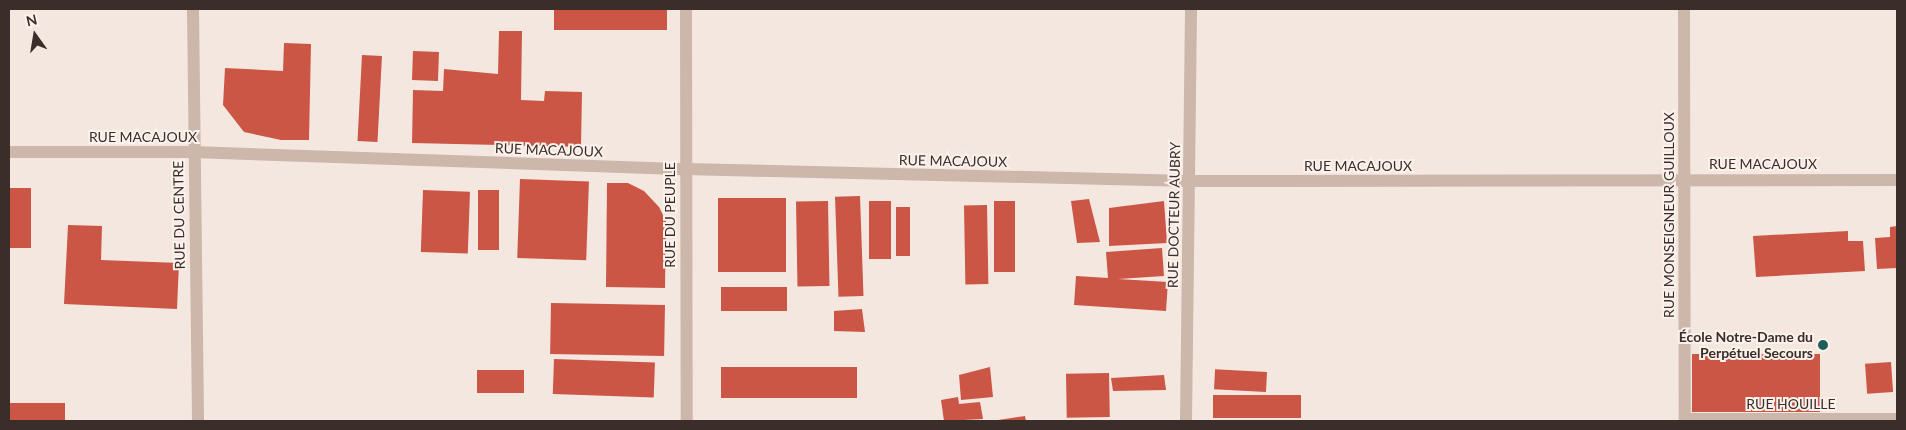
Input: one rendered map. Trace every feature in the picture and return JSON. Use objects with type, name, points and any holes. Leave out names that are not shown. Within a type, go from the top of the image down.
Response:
[{"type":"street","name":"RUE DU CENTRE","points":[[193,9],[193,152],[198,421]]},
{"type":"street","name":"RUE DU PEUPLE","points":[[686,9],[687,421]]},
{"type":"street","name":"RUE DOCTEUR AUBRY","points":[[1186,421],[1191,9]]},
{"type":"street","name":"RUE MONSEIGNEUR GUILLOUX","points":[[1684,9],[1685,420]]},
{"type":"street","name":"RUE MACAJOUX","points":[[9,152],[193,152],[685,169],[1190,181],[1897,180]]},
{"type":"street","name":"RUE HOUILLE","points":[[1685,420],[1897,419]]},
{"type":"building","points":[[554,9],[667,9],[667,30],[554,30]]},
{"type":"building","points":[[499,31],[522,31],[521,100],[544,101],[545,91],[582,92],[581,147],[412,143],[413,90],[443,91],[444,69],[498,74]]},
{"type":"building","points":[[284,43],[311,44],[309,140],[281,140],[244,132],[223,105],[225,68],[283,71]]},
{"type":"building","points":[[413,51],[439,52],[438,81],[412,80]]},
{"type":"building","points":[[362,55],[382,56],[377,142],[357,141]]},
{"type":"building","points":[[520,179],[589,181],[586,260],[517,258]]},
{"type":"building","points":[[607,183],[628,183],[644,191],[659,207],[666,221],[665,288],[606,287]]},
{"type":"building","points":[[9,188],[31,188],[31,248],[9,248]]},
{"type":"building","points":[[423,190],[470,192],[468,254],[421,252]]},
{"type":"building","points":[[478,190],[499,190],[499,250],[478,250]]},
{"type":"building","points":[[860,196],[863,296],[839,297],[835,197]]},
{"type":"building","points":[[718,198],[786,198],[786,272],[718,272]]},
{"type":"building","points":[[1089,199],[1100,242],[1077,243],[1071,201]]},
{"type":"building","points":[[828,201],[829,286],[797,287],[796,202]]},
{"type":"building","points":[[869,201],[891,201],[891,259],[869,259]]},
{"type":"building","points":[[994,201],[1015,201],[1015,272],[994,272]]},
{"type":"building","points":[[1164,201],[1167,243],[1109,246],[1109,208]]},
{"type":"building","points":[[964,205],[987,205],[988,284],[965,284]]},
{"type":"building","points":[[896,207],[910,207],[910,256],[896,256]]},
{"type":"building","points":[[68,225],[102,226],[101,260],[179,263],[177,309],[64,304]]},
{"type":"building","points":[[1897,226],[1897,268],[1877,269],[1875,238],[1890,237],[1890,227]]},
{"type":"building","points":[[1848,231],[1848,241],[1863,241],[1865,271],[1756,277],[1753,236]]},
{"type":"building","points":[[1162,248],[1164,276],[1118,279],[1168,282],[1166,311],[1074,305],[1076,276],[1108,278],[1106,252]]},
{"type":"building","points":[[721,287],[787,287],[787,311],[721,311]]},
{"type":"building","points":[[551,303],[665,305],[664,356],[550,354]]},
{"type":"building","points":[[862,309],[865,332],[834,331],[834,311]]},
{"type":"building","points":[[1692,354],[1820,354],[1820,412],[1692,412]]},
{"type":"building","points":[[554,359],[655,363],[654,398],[553,394]]},
{"type":"building","points":[[1891,362],[1893,392],[1867,394],[1865,364]]},
{"type":"building","points":[[721,367],[857,367],[857,398],[721,398]]},
{"type":"building","points":[[990,367],[993,397],[961,400],[959,375]]},
{"type":"building","points":[[1215,369],[1267,372],[1266,392],[1214,389]]},
{"type":"building","points":[[477,370],[524,370],[524,393],[477,393]]},
{"type":"building","points":[[1109,373],[1110,417],[1067,418],[1066,374]]},
{"type":"building","points":[[1164,375],[1166,390],[1113,391],[1111,378]]},
{"type":"building","points":[[1213,395],[1301,395],[1301,418],[1213,418]]},
{"type":"building","points":[[958,397],[959,404],[980,402],[983,419],[944,421],[941,400]]},
{"type":"building","points":[[9,403],[65,403],[65,421],[9,421]]},
{"type":"building","points":[[1025,416],[1026,421],[998,421],[998,420]]},
{"type":"place","name":"École Notre-Dame du Perpétuel Secours","points":[[1823,345]]}]
